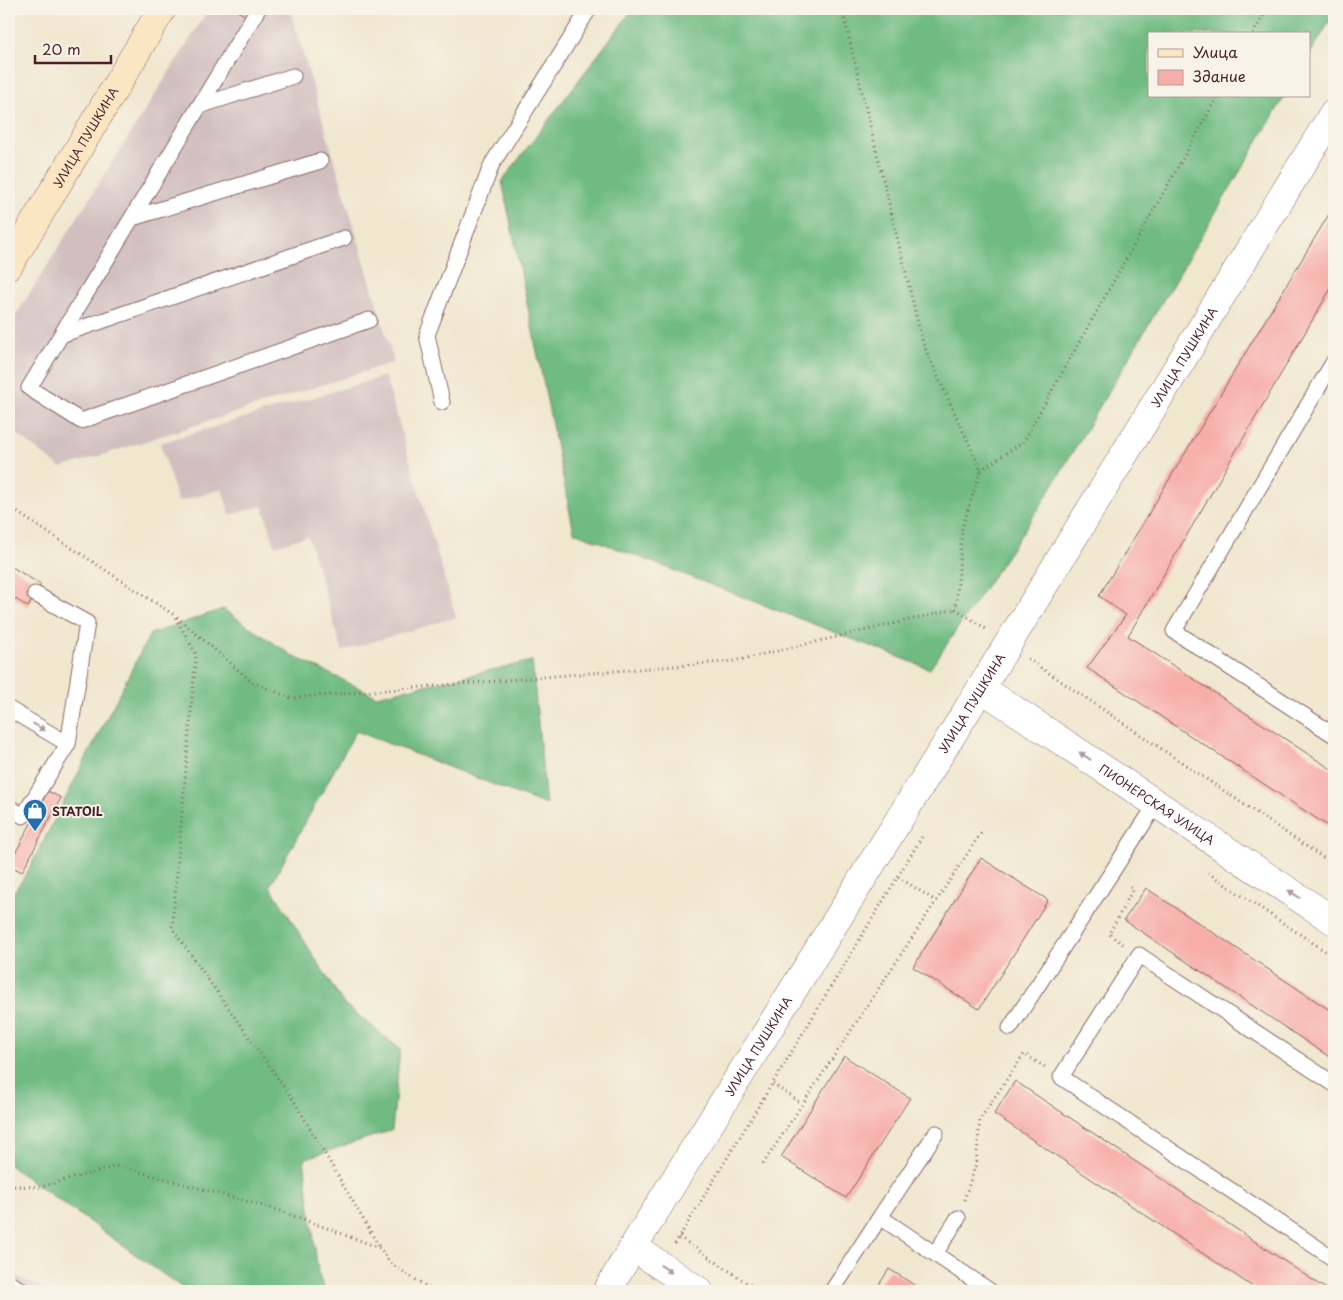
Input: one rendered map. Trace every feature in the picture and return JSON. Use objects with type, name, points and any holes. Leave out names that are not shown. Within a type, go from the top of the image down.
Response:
[{"type":"main road","name":"УЛИЦА ПУШКИНА","points":[[9,265],[162,9]]},
{"type":"street","name":"УЛИЦА ПУШКИНА","points":[[607,1291],[982,688],[1334,112]]},
{"type":"street","name":"ПИОНЕРСКАЯ УЛИЦА","points":[[982,688],[1334,921]]},
{"type":"street","points":[[633,1247],[699,1291]]},
{"type":"lane","points":[[258,9],[29,388],[81,421],[369,320]]},
{"type":"lane","points":[[442,402],[426,335],[492,164],[589,9]]},
{"type":"lane","points":[[199,106],[293,76]]},
{"type":"lane","points":[[132,218],[320,161]]},
{"type":"lane","points":[[61,335],[344,238]]},
{"type":"lane","points":[[1334,361],[1174,631],[1334,735]]},
{"type":"lane","points":[[9,807],[23,816],[68,744],[88,623],[35,594]]},
{"type":"lane","points":[[9,709],[68,744]]},
{"type":"lane","points":[[1010,1028],[1157,803]]},
{"type":"lane","points":[[1334,1084],[1139,956],[1061,1077],[1334,1259]]},
{"type":"lane","points":[[832,1291],[936,1133]]},
{"type":"lane","points":[[880,1217],[990,1291]]},
{"type":"lane","points":[[935,1254],[958,1218]]},
{"type":"lane","points":[[9,1283],[24,1291]]},
{"type":"path","points":[[842,9],[923,344],[980,470]]},
{"type":"path","points":[[1254,32],[1268,9]]},
{"type":"path","points":[[956,609],[962,528],[980,470],[1023,442],[1217,98]]},
{"type":"path","points":[[9,507],[174,615],[252,682],[291,698],[734,661],[956,609],[1334,865]]},
{"type":"path","points":[[174,615],[196,654],[172,928],[294,1101],[390,1263],[433,1291]]},
{"type":"path","points":[[763,1164],[981,833]]},
{"type":"path","points":[[1122,856],[1132,892],[1109,934],[1139,956]]},
{"type":"path","points":[[898,877],[936,900]]},
{"type":"path","points":[[958,1218],[976,1164],[980,1119],[1024,1054],[1061,1077]]},
{"type":"path","points":[[773,1084],[802,1104]]},
{"type":"path","points":[[9,1186],[40,1187],[118,1166],[278,1210],[380,1248]]},
{"type":"path","points":[[679,1237],[759,1291]]},
{"type":"shaded area","points":[[209,9],[290,9],[394,362],[61,468],[9,428],[9,326]]},
{"type":"shaded area","points":[[385,376],[456,617],[342,651],[308,536],[275,546],[263,506],[230,515],[222,489],[178,502],[160,443]]},
{"type":"shaded area","points":[[9,1273],[49,1291],[9,1291]]},
{"type":"green space","points":[[633,9],[1334,9],[1334,14],[1310,54],[1310,32],[1148,32],[1148,98],[1284,98],[1041,505],[930,669],[574,532],[502,181]]},
{"type":"green space","points":[[223,609],[293,656],[376,696],[532,661],[546,805],[356,731],[270,886],[343,1003],[400,1049],[392,1130],[304,1159],[318,1273],[325,1291],[187,1291],[9,1165],[9,899],[27,873],[150,634]]},
{"type":"building","points":[[234,9],[251,9],[246,16]]},
{"type":"building","points":[[1334,206],[1334,283],[1128,636],[1334,771],[1334,830],[1087,668],[1126,615],[1099,596]]},
{"type":"building","points":[[9,565],[41,585],[28,607],[14,598],[9,606]]},
{"type":"building","name":"STATOIL","points":[[48,791],[61,798],[22,872],[9,865]]},
{"type":"building","points":[[981,858],[1048,900],[979,1009],[913,967]]},
{"type":"building","points":[[1146,888],[1334,1013],[1334,1060],[1124,920]]},
{"type":"building","points":[[844,1056],[910,1098],[846,1198],[781,1157]]},
{"type":"building","points":[[1015,1081],[1329,1291],[1259,1291],[994,1114]]},
{"type":"building","points":[[889,1269],[924,1291],[875,1291]]},
{"type":"place","name":"STATOIL","points":[[35,832]]}]
